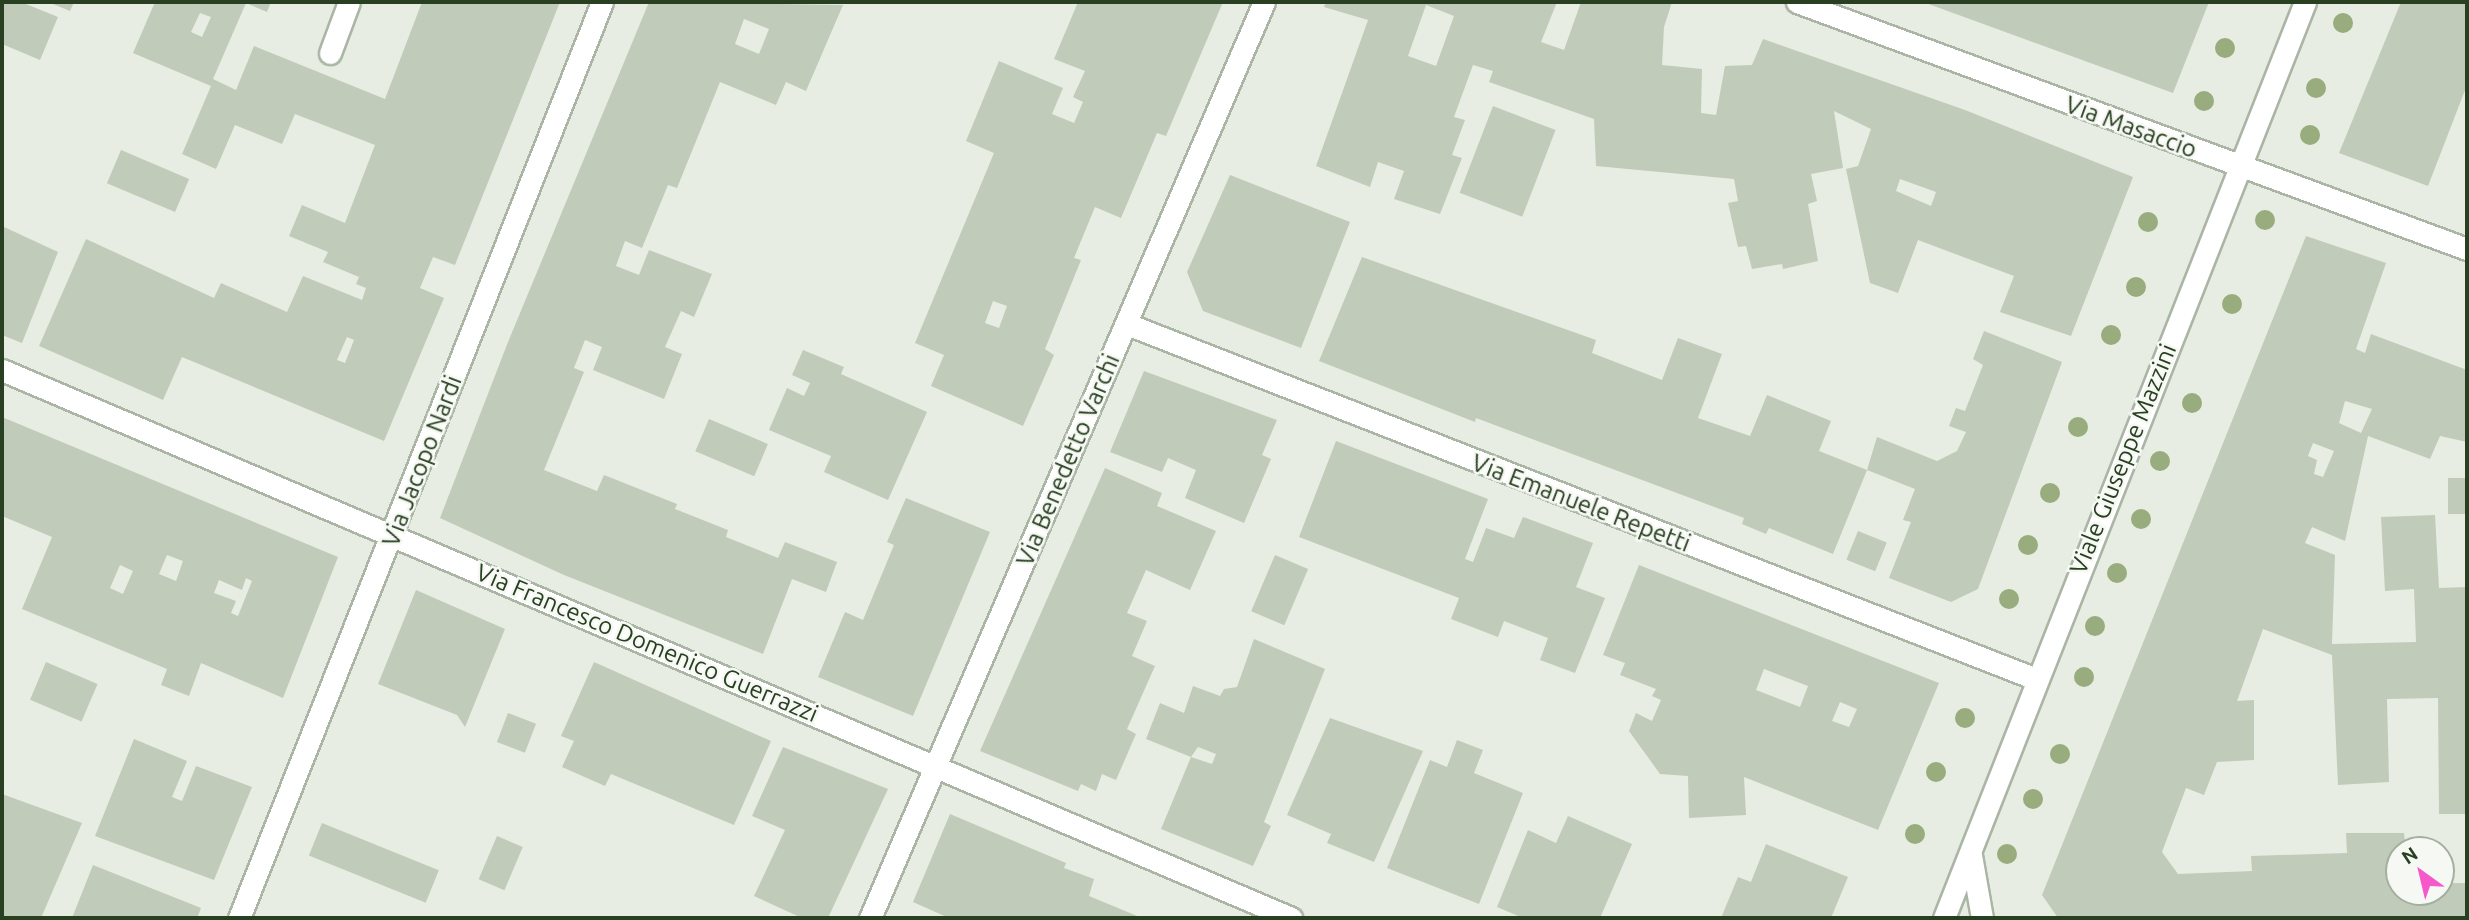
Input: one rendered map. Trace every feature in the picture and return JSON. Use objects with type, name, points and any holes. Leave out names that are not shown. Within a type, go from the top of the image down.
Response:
[{"type":"street","points":[[330,53],[349,2]]},
{"type":"street","name":"Via Jacopo Nardi","points":[[239,918],[602,2]]},
{"type":"street","name":"Via Benedetto Varchi","points":[[870,918],[1264,2]]},
{"type":"street","name":"Via Masaccio","points":[[1797,2],[2238,167],[2467,249]]},
{"type":"street","name":"Viale Giuseppe Mazzini","points":[[1944,918],[2305,2]]},
{"type":"street","name":"Via Emanuele Repetti","points":[[1127,324],[2036,679]]},
{"type":"street","name":"Via Francesco Domenico Guerrazzi","points":[[2,370],[1291,918]]},
{"type":"street","points":[[1971,853],[1982,918]]},
{"type":"building","points":[[2,2],[21,2],[58,17],[40,60],[2,44]]},
{"type":"building","points":[[48,2],[74,2],[70,11]]},
{"type":"building","points":[[155,2],[271,2],[267,12],[246,3],[213,79],[236,90],[254,46],[385,99],[422,2],[560,2],[455,265],[433,257],[420,288],[444,298],[384,441],[182,357],[163,400],[39,346],[86,239],[214,298],[221,283],[287,312],[303,276],[362,300],[366,288],[356,284],[359,277],[323,262],[328,252],[289,236],[302,205],[345,223],[375,145],[295,114],[282,144],[235,125],[216,169],[182,154],[211,86],[133,53]],"holes":[[[200,13],[211,17],[202,37],[191,32]],[[347,337],[354,340],[345,363],[337,360]]]},
{"type":"building","points":[[649,2],[843,5],[806,91],[786,82],[776,105],[720,82],[677,188],[668,185],[642,248],[625,241],[616,266],[639,275],[649,250],[712,274],[694,317],[681,311],[665,347],[682,354],[664,399],[593,370],[602,347],[585,340],[574,368],[584,372],[544,470],[597,491],[604,475],[677,504],[675,509],[728,530],[726,537],[778,558],[785,542],[837,562],[826,592],[792,579],[763,654],[564,575],[440,518],[508,342]],"holes":[[[744,19],[769,29],[759,54],[735,44]]]},
{"type":"building","points":[[1078,2],[1223,2],[1166,136],[1157,133],[1121,218],[1095,207],[1074,258],[1081,260],[1045,349],[1054,355],[1023,426],[931,386],[944,355],[915,343],[994,153],[966,141],[999,61],[1063,88],[1052,114],[1074,123],[1083,102],[1073,97],[1085,71],[1054,59]],"holes":[[[993,301],[1007,306],[999,328],[985,323]]]},
{"type":"building","points":[[1326,2],[1557,2],[1541,42],[1564,50],[1581,2],[1672,2],[1664,27],[1662,65],[1702,69],[1701,113],[1716,115],[1725,66],[1752,65],[1763,39],[1965,110],[2133,177],[2071,336],[2000,312],[2014,276],[1918,240],[1898,293],[1870,283],[1846,169],[1858,166],[1871,129],[1834,111],[1843,168],[1811,174],[1817,201],[1808,204],[1818,261],[1783,269],[1782,264],[1752,269],[1746,246],[1738,247],[1728,203],[1738,201],[1734,179],[1596,166],[1594,119],[1489,82],[1493,71],[1473,65],[1454,117],[1465,120],[1452,155],[1462,158],[1440,214],[1394,199],[1404,171],[1378,162],[1370,187],[1316,166],[1368,20],[1324,7]],"holes":[[[1426,5],[1454,16],[1436,66],[1408,56]],[[1900,179],[1936,192],[1931,206],[1896,191]]]},
{"type":"building","points":[[1923,2],[2209,2],[2173,93]]},
{"type":"building","points":[[2401,2],[2467,2],[2467,85],[2428,186],[2339,153]]},
{"type":"building","points":[[1493,106],[1556,130],[1522,217],[1460,193]]},
{"type":"building","points":[[121,150],[189,179],[175,212],[107,183]]},
{"type":"building","points":[[1230,175],[1350,222],[1301,348],[1203,311],[1187,272]]},
{"type":"building","points":[[2,226],[58,252],[22,343],[2,335]]},
{"type":"building","points":[[2306,236],[2386,263],[2356,349],[2365,353],[2371,334],[2467,370],[2467,442],[2440,436],[2430,459],[2368,436],[2345,541],[2312,527],[2305,543],[2335,555],[2332,644],[2416,642],[2414,589],[2385,591],[2381,517],[2435,515],[2439,588],[2467,587],[2467,814],[2439,814],[2438,698],[2387,699],[2389,782],[2338,785],[2332,655],[2263,629],[2237,701],[2254,700],[2254,760],[2217,762],[2204,795],[2186,788],[2162,852],[2178,874],[2252,871],[2251,856],[2347,853],[2346,833],[2404,833],[2404,836],[2385,836],[2385,906],[2455,906],[2455,883],[2467,883],[2467,918],[2058,918],[2042,895]],"holes":[[[2345,401],[2372,409],[2361,433],[2339,423]],[[2313,443],[2334,451],[2323,477],[2314,474],[2317,460],[2308,456]]]},
{"type":"building","points":[[1362,257],[1596,340],[1592,353],[1662,380],[1678,338],[1722,354],[1698,418],[1750,436],[1767,395],[1831,421],[1819,451],[1867,470],[1833,554],[1769,528],[1766,534],[1742,524],[1744,518],[1476,418],[1475,422],[1319,361]]},
{"type":"building","points":[[1984,331],[2062,362],[1978,589],[1951,602],[1889,578],[1911,522],[1903,520],[1915,489],[1867,470],[1877,437],[1937,461],[1957,451],[1966,432],[1949,426],[1956,408],[1965,411],[1983,365],[1973,359]]},
{"type":"building","points":[[803,350],[844,367],[841,374],[927,412],[888,500],[824,472],[831,456],[769,430],[787,388],[804,396],[810,383],[792,375]]},
{"type":"building","points":[[1144,371],[1277,420],[1262,455],[1271,459],[1244,523],[1185,498],[1196,470],[1168,458],[1162,472],[1110,452]]},
{"type":"building","points":[[2,417],[338,557],[283,698],[201,663],[189,696],[161,685],[167,669],[22,609],[52,537],[2,516]],"holes":[[[167,555],[183,561],[176,581],[159,574]],[[120,565],[133,571],[123,594],[110,588]],[[246,578],[252,581],[238,616],[231,613],[236,601],[214,593],[219,580],[242,590]]]},
{"type":"building","points":[[709,419],[768,444],[754,476],[695,451]]},
{"type":"building","points":[[1336,441],[1488,499],[1465,559],[1473,562],[1486,528],[1514,538],[1523,517],[1593,543],[1576,587],[1605,598],[1575,673],[1540,660],[1548,638],[1504,621],[1498,637],[1451,619],[1459,598],[1299,537]]},
{"type":"building","points":[[1105,468],[1162,493],[1157,506],[1216,531],[1190,590],[1146,570],[1127,613],[1147,621],[1132,656],[1155,666],[1127,729],[1136,734],[1116,780],[1102,774],[1096,791],[1081,784],[1078,791],[980,751]]},
{"type":"building","points":[[2448,478],[2467,478],[2467,514],[2448,514]]},
{"type":"building","points":[[906,498],[990,532],[913,716],[818,677],[845,612],[863,620],[894,545],[887,542]]},
{"type":"building","points":[[1858,531],[1887,543],[1875,571],[1846,560]]},
{"type":"building","points":[[1275,555],[1308,569],[1284,625],[1251,611]]},
{"type":"building","points":[[1639,565],[1939,683],[1878,830],[1744,777],[1746,815],[1689,818],[1688,776],[1660,774],[1629,731],[1636,713],[1652,721],[1661,700],[1652,696],[1656,689],[1620,675],[1625,663],[1603,655]],"holes":[[[1764,669],[1808,686],[1800,707],[1756,690]],[[1840,702],[1857,709],[1849,727],[1832,721]]]},
{"type":"building","points":[[416,590],[505,629],[465,727],[457,715],[378,684]]},
{"type":"building","points":[[1254,639],[1325,669],[1264,822],[1271,826],[1253,866],[1161,829],[1191,757],[1146,739],[1160,703],[1184,713],[1193,686],[1220,696],[1224,689],[1237,687]],"holes":[[[1198,747],[1216,754],[1212,764],[1191,757]]]},
{"type":"building","points":[[46,662],[98,684],[82,722],[30,700]]},
{"type":"building","points":[[594,662],[771,741],[734,825],[611,774],[605,786],[562,767],[574,741],[561,736]]},
{"type":"building","points":[[508,713],[536,724],[525,753],[497,742]]},
{"type":"building","points":[[1330,718],[1423,751],[1374,862],[1327,843],[1331,834],[1287,815]]},
{"type":"building","points":[[134,739],[187,761],[172,797],[182,801],[196,766],[252,787],[214,880],[95,836]]},
{"type":"building","points":[[1457,740],[1483,750],[1474,773],[1523,793],[1479,904],[1387,868],[1430,760],[1447,767]]},
{"type":"building","points":[[783,747],[888,789],[828,918],[802,918],[754,896],[785,830],[752,816]]},
{"type":"building","points":[[2,794],[82,823],[41,918],[2,918]]},
{"type":"building","points":[[950,814],[1066,863],[1064,868],[1094,879],[1089,896],[1142,918],[949,918],[913,902]]},
{"type":"building","points":[[1568,816],[1632,844],[1600,918],[1523,918],[1497,907],[1528,830],[1556,843]]},
{"type":"building","points":[[322,823],[439,870],[426,903],[309,855]]},
{"type":"building","points":[[497,836],[523,847],[504,890],[479,879]]},
{"type":"building","points":[[1766,844],[1848,877],[1831,918],[1721,918],[1738,877],[1751,882]]},
{"type":"building","points":[[93,865],[201,908],[197,918],[72,918]]}]
